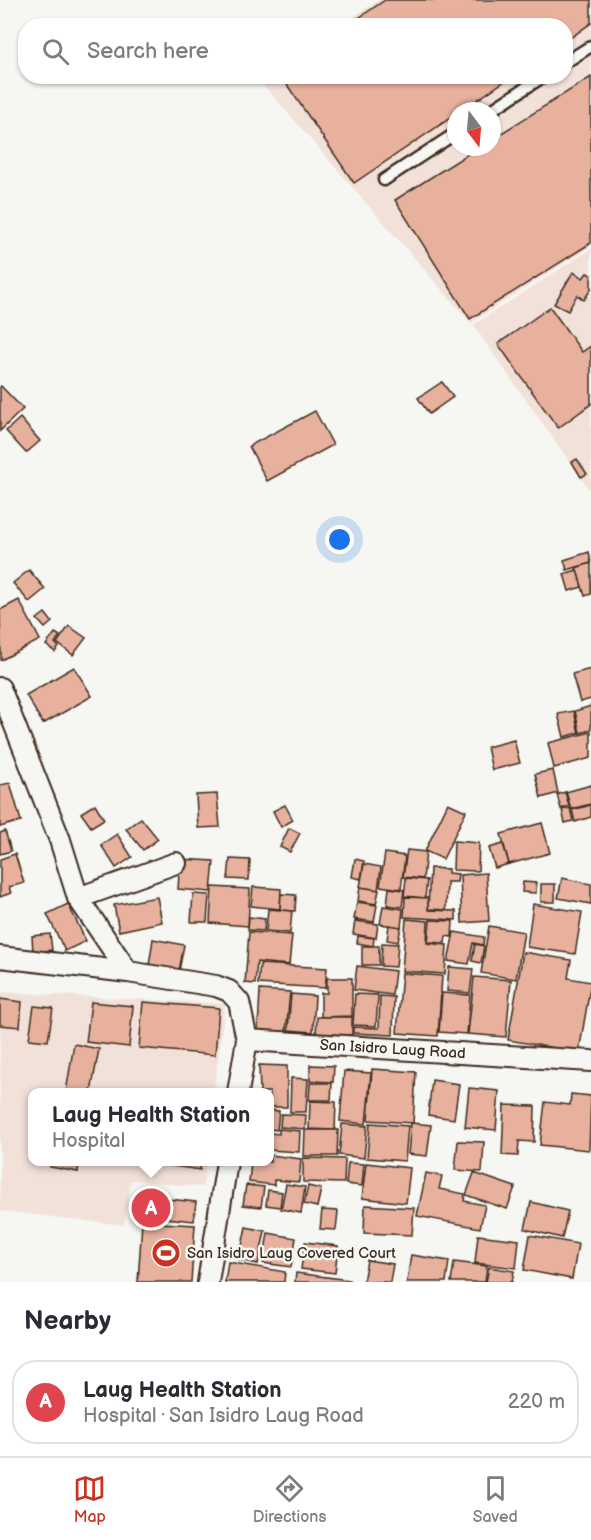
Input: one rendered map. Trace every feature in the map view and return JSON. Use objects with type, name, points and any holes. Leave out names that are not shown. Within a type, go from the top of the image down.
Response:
[{"type":"street","points":[[0,688],[60,840],[78,898],[128,972]]},
{"type":"street","points":[[78,898],[176,863]]},
{"type":"street","points":[[0,957],[128,972],[216,986],[229,991],[239,1002],[247,1040],[239,1088]]},
{"type":"street","name":"San Isidro Laug Road","points":[[247,1040],[591,1061]]},
{"type":"street","points":[[208,1282],[226,1166]]},
{"type":"lane","points":[[573,58],[591,46]]},
{"type":"lane","points":[[501,104],[532,84]]},
{"type":"lane","points":[[384,180],[447,139]]},
{"type":"shaded area","points":[[379,0],[591,0],[591,246],[471,323],[262,84],[573,84],[573,18],[352,18]]},
{"type":"shaded area","points":[[591,249],[591,492],[473,325]]},
{"type":"shaded area","points":[[0,992],[225,1004],[214,1088],[28,1088],[28,1166],[206,1166],[203,1187],[131,1180],[124,1225],[0,1211]]},
{"type":"building","points":[[385,0],[591,0],[591,23],[573,36],[573,18],[359,18]]},
{"type":"building","points":[[591,77],[591,243],[470,319],[395,200],[465,156],[501,156],[501,133]]},
{"type":"building","points":[[286,84],[500,84],[474,102],[447,102],[447,120],[354,183]]},
{"type":"building","points":[[573,272],[583,278],[587,273],[591,275],[591,289],[584,300],[577,295],[568,311],[554,304]]},
{"type":"building","points":[[550,307],[582,352],[591,346],[591,404],[558,428],[498,344]]},
{"type":"building","points":[[442,382],[453,397],[429,414],[418,398]]},
{"type":"building","points":[[0,387],[23,409],[0,431]]},
{"type":"building","points":[[315,411],[333,445],[267,481],[249,446]]},
{"type":"building","points":[[20,418],[40,441],[26,453],[6,431]]},
{"type":"building","points":[[577,459],[587,474],[581,477],[572,462]]},
{"type":"building","points":[[589,552],[591,563],[567,570],[564,560]]},
{"type":"building","points":[[591,563],[591,594],[585,596],[576,568]]},
{"type":"building","points":[[29,570],[45,589],[29,602],[13,583]]},
{"type":"building","points":[[577,570],[582,587],[569,591],[564,574]]},
{"type":"building","points":[[19,600],[40,640],[1,660],[0,610]]},
{"type":"building","points":[[45,613],[52,622],[45,628],[37,619]]},
{"type":"building","points":[[69,626],[86,638],[73,655],[57,643]]},
{"type":"building","points":[[55,633],[60,636],[55,643],[59,647],[55,652],[46,645]]},
{"type":"building","points":[[74,667],[92,696],[43,724],[26,695]]},
{"type":"building","points":[[591,669],[591,699],[580,702],[572,674]]},
{"type":"building","points":[[591,706],[591,730],[580,733],[575,711]]},
{"type":"building","points":[[574,711],[579,733],[564,737],[558,714]]},
{"type":"building","points":[[591,732],[591,758],[554,768],[548,743]]},
{"type":"building","points":[[514,740],[520,763],[492,770],[487,747]]},
{"type":"building","points":[[553,770],[558,793],[541,798],[535,774]]},
{"type":"building","points":[[10,783],[21,821],[0,827],[0,785]]},
{"type":"building","points":[[591,785],[591,804],[571,809],[566,792]]},
{"type":"building","points":[[565,792],[569,806],[561,809],[557,795]]},
{"type":"building","points":[[217,794],[220,827],[198,828],[196,795]]},
{"type":"building","points":[[448,803],[466,811],[443,859],[425,851]]},
{"type":"building","points":[[95,804],[104,819],[91,827],[81,813]]},
{"type":"building","points":[[285,805],[293,820],[281,827],[273,811]]},
{"type":"building","points":[[591,805],[591,817],[575,822],[572,810]]},
{"type":"building","points":[[570,808],[573,821],[565,823],[562,810]]},
{"type":"building","points":[[141,818],[158,839],[143,850],[126,829]]},
{"type":"building","points":[[542,823],[550,853],[509,864],[501,834]]},
{"type":"building","points":[[289,828],[300,833],[290,852],[280,847]]},
{"type":"building","points":[[5,831],[11,851],[0,854],[0,833]]},
{"type":"building","points":[[117,834],[132,857],[116,868],[101,845]]},
{"type":"building","points":[[454,841],[479,843],[478,871],[453,870]]},
{"type":"building","points":[[503,844],[509,864],[495,868],[489,848]]},
{"type":"building","points":[[407,850],[426,852],[423,879],[403,877]]},
{"type":"building","points":[[385,853],[405,856],[401,889],[380,886]]},
{"type":"building","points":[[15,854],[24,883],[9,887],[11,893],[0,897],[0,859]]},
{"type":"building","points":[[180,859],[214,861],[211,892],[178,889]]},
{"type":"building","points":[[230,859],[250,860],[249,880],[228,879]]},
{"type":"building","points":[[355,859],[364,861],[361,879],[352,877]]},
{"type":"building","points":[[364,864],[381,867],[378,890],[360,887]]},
{"type":"building","points":[[430,868],[448,869],[448,873],[458,874],[457,882],[447,882],[446,910],[428,909]]},
{"type":"building","points":[[486,873],[489,921],[462,923],[460,875]]},
{"type":"building","points":[[406,878],[427,880],[425,898],[404,896]]},
{"type":"building","points":[[562,878],[591,884],[591,904],[558,898]]},
{"type":"building","points":[[523,882],[536,883],[536,893],[522,892]]},
{"type":"building","points":[[541,884],[555,884],[555,902],[541,902]]},
{"type":"building","points":[[212,887],[250,889],[248,926],[210,923]]},
{"type":"building","points":[[253,887],[281,889],[280,909],[251,906]]},
{"type":"building","points":[[360,887],[379,890],[376,904],[358,901]]},
{"type":"building","points":[[389,888],[404,890],[402,907],[387,905]]},
{"type":"building","points":[[193,894],[209,895],[207,922],[191,922]]},
{"type":"building","points":[[281,894],[296,895],[295,911],[280,910]]},
{"type":"building","points":[[157,897],[162,922],[119,931],[114,905]]},
{"type":"building","points":[[405,897],[428,898],[428,910],[456,911],[456,920],[404,917]]},
{"type":"building","points":[[357,902],[377,905],[374,922],[354,919]]},
{"type":"building","points":[[68,904],[86,941],[65,951],[47,914]]},
{"type":"building","points":[[533,904],[582,912],[575,954],[527,947]]},
{"type":"building","points":[[383,906],[403,909],[401,927],[380,924]]},
{"type":"building","points":[[268,909],[292,911],[290,933],[266,931]]},
{"type":"building","points":[[249,917],[265,919],[264,931],[248,930]]},
{"type":"building","points":[[406,919],[428,921],[427,943],[447,945],[445,974],[402,971]]},
{"type":"building","points":[[430,920],[453,921],[452,937],[446,936],[445,943],[428,942]]},
{"type":"building","points":[[355,921],[378,924],[376,938],[353,934]]},
{"type":"building","points":[[389,925],[401,927],[398,942],[387,940]]},
{"type":"building","points":[[489,926],[524,932],[516,979],[481,973]]},
{"type":"building","points":[[249,932],[292,935],[289,965],[257,962],[255,984],[245,983]]},
{"type":"building","points":[[454,932],[484,937],[483,945],[473,943],[469,964],[448,961]]},
{"type":"building","points":[[50,934],[52,950],[33,952],[32,936]]},
{"type":"building","points":[[358,936],[374,938],[373,946],[357,943]]},
{"type":"building","points":[[153,939],[184,945],[179,971],[149,966]]},
{"type":"building","points":[[382,943],[398,944],[396,967],[381,966]]},
{"type":"building","points":[[475,944],[484,946],[481,963],[472,961]]},
{"type":"building","points":[[362,946],[379,946],[379,965],[362,965]]},
{"type":"building","points":[[523,952],[571,960],[568,978],[591,982],[579,1052],[508,1040]]},
{"type":"building","points":[[260,964],[327,968],[325,988],[258,984]]},
{"type":"building","points":[[357,966],[395,971],[392,995],[354,990]]},
{"type":"building","points":[[449,967],[473,969],[470,993],[447,991]]},
{"type":"building","points":[[402,973],[442,976],[438,1036],[397,1033]]},
{"type":"building","points":[[474,977],[511,980],[506,1037],[468,1034]]},
{"type":"building","points":[[327,978],[352,978],[352,1016],[321,1017],[321,993],[327,993]]},
{"type":"building","points":[[260,990],[290,992],[286,1032],[258,1030]]},
{"type":"building","points":[[442,993],[470,995],[467,1034],[439,1032]]},
{"type":"building","points":[[291,994],[315,996],[313,1032],[288,1030]]},
{"type":"building","points":[[355,994],[378,995],[376,1026],[353,1025]]},
{"type":"building","points":[[380,996],[394,997],[393,1035],[353,1033],[353,1027],[379,1028]]},
{"type":"building","points":[[0,999],[22,1002],[20,1027],[0,1025]]},
{"type":"building","points":[[91,1002],[133,1006],[129,1047],[86,1042]]},
{"type":"building","points":[[143,1002],[219,1008],[215,1055],[139,1048]]},
{"type":"building","points":[[34,1006],[53,1008],[48,1041],[29,1039]]},
{"type":"building","points":[[317,1017],[352,1017],[352,1035],[316,1034]]},
{"type":"building","points":[[74,1044],[99,1049],[92,1088],[67,1088]]},
{"type":"building","points":[[259,1065],[287,1066],[287,1107],[274,1107],[274,1088],[260,1088]]},
{"type":"building","points":[[310,1065],[334,1066],[333,1082],[310,1081]]},
{"type":"building","points":[[372,1069],[416,1072],[413,1123],[368,1120]]},
{"type":"building","points":[[344,1071],[371,1073],[366,1124],[340,1121]]},
{"type":"building","points":[[291,1078],[308,1079],[306,1112],[290,1112]]},
{"type":"building","points":[[432,1080],[459,1084],[454,1119],[428,1115]]},
{"type":"building","points":[[310,1083],[332,1083],[331,1100],[309,1100]]},
{"type":"building","points":[[469,1088],[499,1091],[496,1130],[465,1127]]},
{"type":"building","points":[[571,1094],[591,1096],[589,1150],[540,1145],[545,1102],[570,1105]]},
{"type":"building","points":[[310,1101],[336,1102],[335,1130],[309,1129]]},
{"type":"building","points":[[504,1105],[535,1106],[534,1142],[519,1141],[518,1156],[502,1155]]},
{"type":"building","points":[[274,1110],[279,1111],[277,1130],[274,1130]]},
{"type":"building","points":[[281,1114],[306,1115],[305,1129],[280,1127]]},
{"type":"building","points":[[370,1123],[408,1126],[405,1161],[367,1158]]},
{"type":"building","points":[[411,1123],[431,1125],[427,1156],[408,1154]]},
{"type":"building","points":[[342,1124],[367,1126],[364,1158],[339,1155]]},
{"type":"building","points":[[279,1129],[300,1131],[299,1152],[274,1150],[274,1133],[279,1134]]},
{"type":"building","points":[[305,1130],[338,1130],[337,1156],[304,1156]]},
{"type":"building","points":[[458,1141],[484,1142],[482,1172],[455,1170]]},
{"type":"building","points":[[274,1156],[301,1159],[299,1182],[274,1180],[274,1185],[249,1182],[251,1166],[274,1166]]},
{"type":"building","points":[[303,1158],[345,1159],[344,1183],[303,1182]]},
{"type":"building","points":[[348,1163],[364,1164],[362,1186],[346,1184]]},
{"type":"building","points":[[366,1163],[410,1168],[406,1203],[362,1198]]},
{"type":"building","points":[[50,1166],[79,1166],[78,1172]]},
{"type":"building","points":[[172,1166],[200,1166],[200,1170]]},
{"type":"building","points":[[426,1173],[442,1176],[439,1189],[465,1194],[464,1201],[485,1205],[480,1228],[417,1216]]},
{"type":"building","points":[[474,1173],[515,1187],[507,1209],[466,1195]]},
{"type":"building","points":[[286,1184],[305,1187],[301,1213],[281,1209]]},
{"type":"building","points":[[246,1185],[264,1187],[261,1207],[243,1205]]},
{"type":"building","points":[[308,1186],[321,1189],[317,1207],[304,1204]]},
{"type":"building","points":[[268,1190],[282,1192],[280,1207],[266,1205]]},
{"type":"building","points":[[137,1196],[167,1199],[165,1219],[135,1216]]},
{"type":"building","points":[[168,1199],[196,1202],[194,1221],[166,1218]]},
{"type":"building","points":[[531,1202],[568,1211],[562,1238],[525,1229]]},
{"type":"building","points":[[365,1205],[414,1208],[412,1235],[364,1233]]},
{"type":"building","points":[[322,1210],[338,1211],[336,1230],[320,1229]]},
{"type":"building","name":"San Isidro Laug Covered Court","points":[[142,1222],[195,1225],[191,1282],[138,1282]]},
{"type":"building","points":[[246,1227],[265,1231],[258,1264],[239,1260]]},
{"type":"building","points":[[268,1233],[296,1238],[291,1267],[263,1263]]},
{"type":"building","points":[[478,1235],[519,1240],[516,1268],[475,1263]]},
{"type":"building","points":[[530,1235],[578,1244],[572,1279],[524,1270]]},
{"type":"building","points":[[305,1242],[338,1246],[335,1273],[301,1269]]},
{"type":"building","points":[[411,1255],[449,1261],[446,1282],[407,1282]]},
{"type":"building","points":[[367,1260],[393,1264],[390,1282],[363,1282]]},
{"type":"building","points":[[228,1262],[285,1272],[284,1282],[225,1282]]},
{"type":"building","points":[[454,1262],[487,1266],[485,1282],[451,1282]]},
{"type":"building","points":[[489,1267],[514,1271],[512,1282],[486,1282]]},
{"type":"building","points":[[296,1273],[349,1280],[349,1282],[295,1282]]},
{"type":"place","name":"Laug Health Station","points":[[151,1208]]},
{"type":"place","name":"San Isidro Laug Covered Court","points":[[166,1253]]}]
